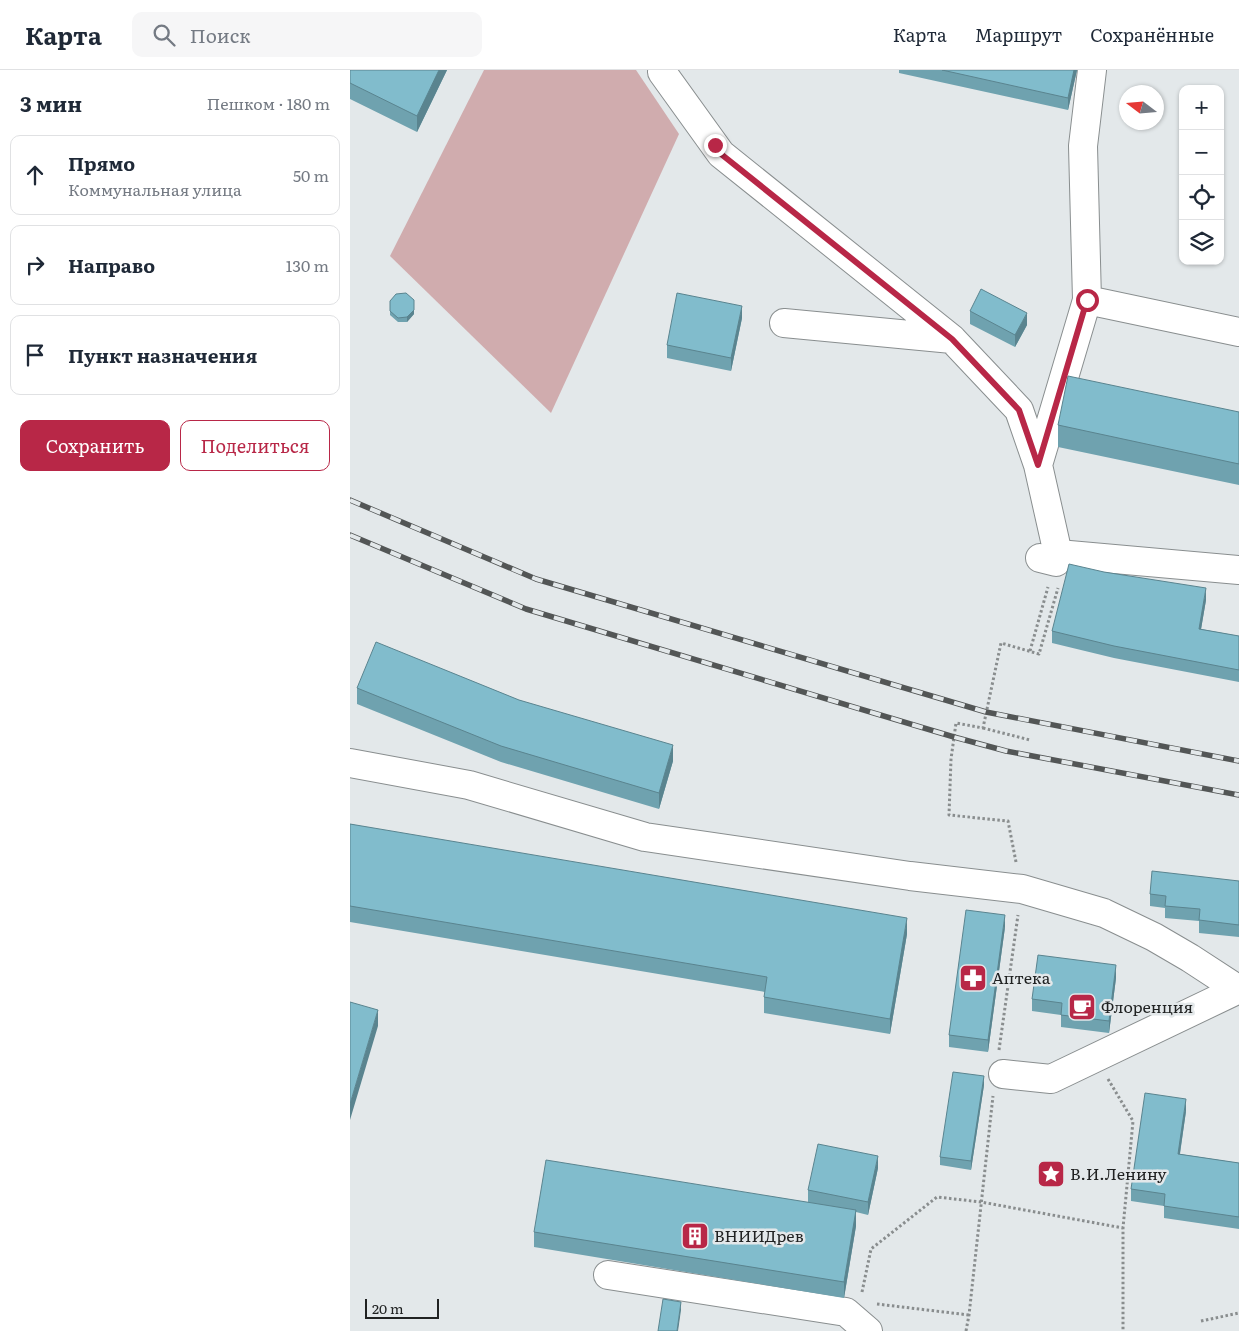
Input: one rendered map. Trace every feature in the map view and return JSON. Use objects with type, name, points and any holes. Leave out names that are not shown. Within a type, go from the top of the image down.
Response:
[{"type":"street","points":[[1038,465],[1087,300],[1083,146],[1092,70]]},
{"type":"street","points":[[662,72],[721,154],[952,339],[1019,410],[1038,465],[1050,563],[1239,570]]},
{"type":"street","points":[[1087,300],[1239,332]]},
{"type":"street","points":[[784,322],[952,339]]},
{"type":"street","points":[[350,763],[469,786],[645,837],[910,876],[1022,889],[1104,913],[1154,937],[1238,990]]},
{"type":"street","points":[[1003,1074],[1051,1079],[1238,990]]},
{"type":"street","points":[[608,1275],[853,1307],[868,1331]]},
{"type":"path","points":[[1030,651],[1050,563]]},
{"type":"path","points":[[983,728],[1001,644],[1039,654],[1060,582]]},
{"type":"path","points":[[1008,822],[949,815],[951,759],[956,723],[1030,740]]},
{"type":"path","points":[[1095,1058],[1132,1121],[1123,1228],[1123,1331]]},
{"type":"path","points":[[969,1315],[853,1307],[871,1249],[937,1197],[981,1202],[1123,1228]]},
{"type":"path","points":[[1201,1321],[1239,1313]]},
{"type":"shaded area","points":[[484,70],[636,70],[679,134],[551,413],[390,256]]},
{"type":"building","points":[[350,70],[439,70],[417,116],[350,83]]},
{"type":"building","points":[[942,70],[1074,70],[1068,98]]},
{"type":"building","points":[[981,289],[1027,313],[1015,335],[970,311]]},
{"type":"building","points":[[406,293],[414,300],[414,310],[407,317],[398,318],[390,311],[390,301],[396,294]]},
{"type":"building","points":[[677,293],[742,306],[731,358],[667,345]]},
{"type":"building","points":[[1068,376],[1239,412],[1239,464],[1058,425]]},
{"type":"building","points":[[1069,564],[1104,572],[1206,588],[1199,629],[1239,636],[1239,670],[1114,646],[1052,631]]},
{"type":"building","points":[[376,642],[519,700],[673,745],[659,793],[501,746],[357,688]]},
{"type":"building","points":[[350,824],[907,918],[890,1019],[764,997],[767,977],[350,906]]},
{"type":"building","points":[[1152,871],[1239,881],[1239,925],[1199,920],[1200,909],[1165,906],[1166,896],[1150,894]]},
{"type":"building","points":[[966,910],[1005,915],[988,1040],[949,1035]]},
{"type":"building","points":[[1038,955],[1116,965],[1109,1021],[1061,1015],[1062,1003],[1032,999]]},
{"type":"building","points":[[350,1002],[378,1010],[350,1104]]},
{"type":"building","points":[[953,1072],[984,1076],[971,1161],[940,1157]]},
{"type":"building","points":[[1145,1093],[1186,1099],[1178,1154],[1239,1163],[1239,1217],[1164,1206],[1165,1194],[1131,1189]]},
{"type":"building","points":[[818,1144],[878,1156],[868,1202],[808,1190]]},
{"type":"building","name":"ВНИИДрев","points":[[546,1160],[856,1210],[844,1282],[534,1232]]},
{"type":"building","points":[[663,1299],[681,1302],[677,1331],[658,1331]]},
{"type":"railway","points":[[350,500],[536,579],[986,712],[1239,761]]},
{"type":"railway","points":[[350,535],[526,609],[954,737],[1006,751],[1239,795]]},
{"type":"place","name":"Аптека","points":[[973,978]]},
{"type":"place","name":"Флоренция","points":[[1082,1007]]},
{"type":"place","name":"В.И.Ленину","points":[[1051,1174]]},
{"type":"place","name":"ВНИИДрев","points":[[695,1236]]},
{"type":"route","points":[[715,145],[721,154],[952,339],[1019,410],[1038,465],[1087,300]]}]
